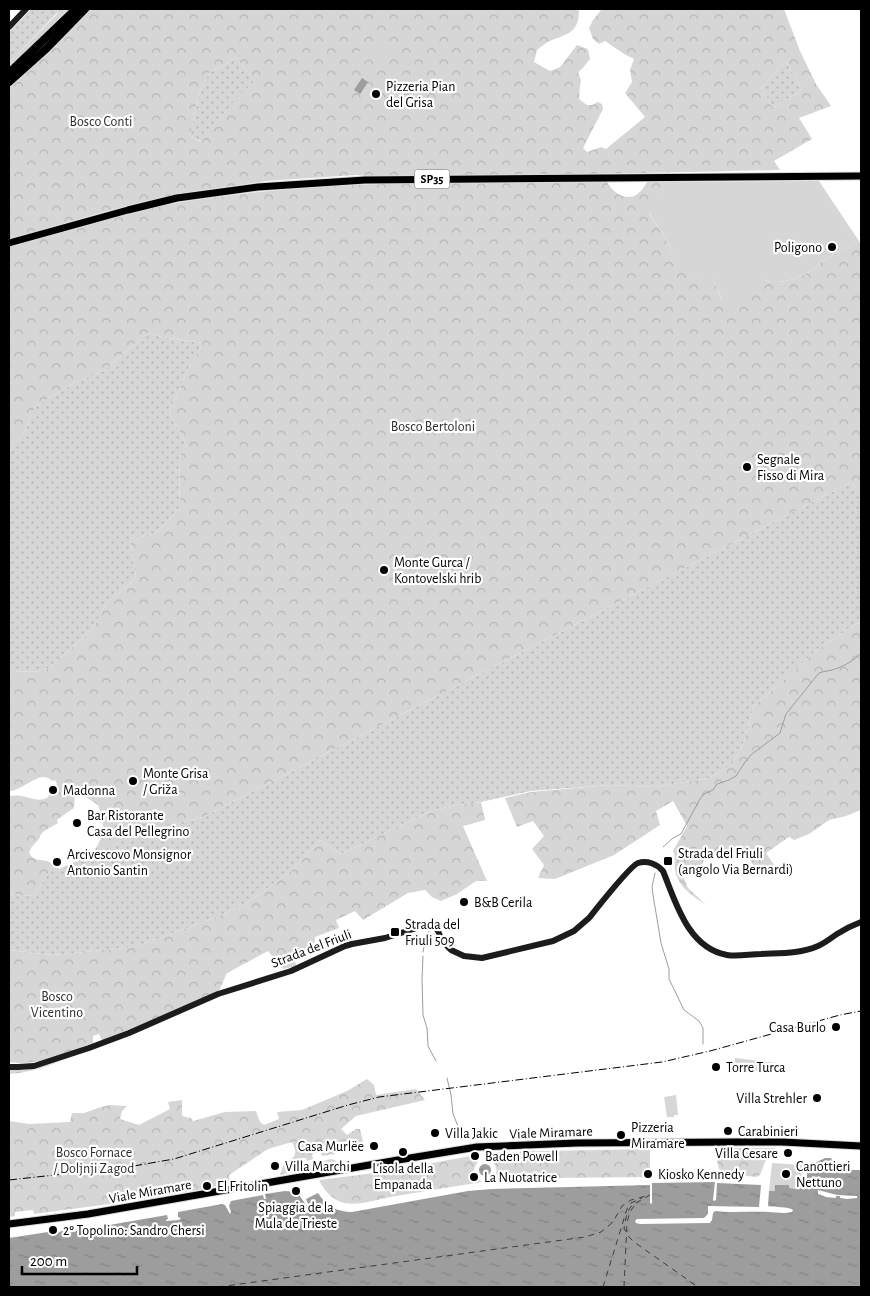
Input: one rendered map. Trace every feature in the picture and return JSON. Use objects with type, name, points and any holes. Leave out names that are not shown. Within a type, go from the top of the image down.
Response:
[{"type":"highway","points":[[44,45],[76,9]]},
{"type":"highway","points":[[9,82],[21,67],[85,9]]},
{"type":"highway","points":[[9,73],[21,67]]},
{"type":"main road","points":[[9,27],[26,9]]},
{"type":"main road","name":"SP35","points":[[9,244],[62,227],[177,198],[258,187],[323,182],[405,180],[861,176]]},
{"type":"main road","name":"Strada del Friuli","points":[[9,1067],[34,1066],[52,1061],[123,1036],[218,994],[292,971],[345,946],[385,938],[423,926],[431,925],[436,927],[446,946],[459,955],[476,958],[553,941],[574,931],[589,918],[628,872],[640,862],[653,863],[663,871],[676,903],[693,935],[706,946],[723,954],[785,953],[805,950],[819,946],[845,929],[861,922]]},
{"type":"main road","name":"Viale Miramare","points":[[9,1224],[96,1213],[477,1147],[577,1143],[737,1142],[861,1146]]},
{"type":"green space","points":[[31,9],[54,9],[58,12],[9,63],[9,32]]},
{"type":"green space","name":"Bosco Conti","points":[[54,9],[70,9],[39,40],[49,50],[90,9],[579,9],[579,17],[575,28],[568,34],[548,42],[537,50],[534,62],[550,71],[560,67],[577,45],[588,49],[590,59],[578,72],[581,80],[579,99],[587,105],[598,102],[602,104],[603,109],[583,148],[587,152],[601,147],[606,149],[645,117],[625,93],[632,82],[630,70],[634,59],[605,41],[599,44],[593,39],[589,28],[602,9],[784,9],[800,51],[816,84],[831,106],[799,118],[812,139],[774,161],[780,170],[511,176],[356,175],[266,181],[165,197],[107,211],[9,239],[9,87],[26,72],[16,60],[9,66],[9,63],[58,13]],"holes":[[[236,58],[255,81],[238,96],[201,142],[190,136],[198,96],[209,73]],[[786,61],[802,90],[773,108],[761,88]]]},
{"type":"green space","points":[[387,43],[391,59],[384,62],[383,55],[362,62],[359,51]]},
{"type":"green space","points":[[236,58],[255,81],[227,110],[202,142],[190,136],[198,96],[209,73]]},
{"type":"green space","points":[[786,61],[802,90],[773,108],[761,88]]},
{"type":"green space","points":[[392,71],[403,72],[399,93],[389,91]]},
{"type":"green space","name":"Bosco Bertoloni","points":[[648,180],[660,182],[660,192],[649,213],[670,246],[678,270],[697,279],[713,279],[722,300],[761,280],[778,282],[806,274],[822,261],[859,241],[861,245],[861,495],[851,482],[203,817],[145,831],[92,855],[102,837],[103,819],[98,805],[75,790],[74,808],[58,819],[58,823],[41,834],[29,852],[32,857],[53,865],[34,896],[9,894],[9,796],[42,800],[48,797],[57,784],[55,780],[52,781],[42,777],[20,788],[9,791],[9,671],[44,672],[92,630],[106,604],[136,577],[130,539],[156,533],[180,508],[179,458],[186,444],[169,412],[187,372],[203,343],[147,333],[105,370],[74,383],[35,407],[25,431],[9,452],[9,247],[160,206],[278,190],[443,182],[607,182],[618,194],[630,197],[641,191]]},
{"type":"green space","points":[[819,181],[859,241],[822,261],[818,266],[799,277],[778,282],[761,280],[758,289],[728,313],[713,279],[697,279],[678,271],[670,246],[645,206],[660,192],[660,182]]},
{"type":"green space","points":[[147,333],[203,343],[187,372],[169,412],[186,444],[179,458],[180,508],[156,533],[130,539],[136,577],[106,604],[92,630],[44,672],[9,671],[9,452],[25,431],[35,407],[74,383],[105,370]]},
{"type":"green space","points":[[851,482],[861,495],[861,621],[818,649],[754,706],[742,747],[732,765],[709,778],[655,787],[610,785],[531,791],[481,802],[451,806],[429,812],[341,854],[321,840],[290,872],[247,903],[217,917],[135,947],[52,955],[9,950],[9,894],[34,896],[53,865],[59,869],[145,831],[203,817]]},
{"type":"green space","points":[[861,621],[861,810],[829,820],[809,834],[794,840],[789,837],[766,853],[774,865],[759,877],[746,851],[738,855],[730,850],[704,859],[701,868],[682,874],[688,888],[706,905],[683,886],[675,870],[673,851],[687,826],[673,801],[656,811],[660,825],[614,855],[555,879],[538,878],[544,865],[532,849],[544,836],[533,821],[517,827],[505,798],[531,792],[610,785],[655,787],[709,778],[732,765],[742,747],[754,706],[818,649]]},
{"type":"green space","name":"Bosco Vicentino","points":[[481,802],[485,820],[463,826],[487,881],[476,881],[457,894],[441,901],[432,897],[425,890],[408,893],[363,920],[355,911],[336,920],[339,928],[315,937],[313,953],[304,949],[293,950],[296,966],[283,969],[268,951],[227,973],[219,991],[102,1041],[99,1034],[93,1036],[93,1043],[62,1055],[31,1063],[9,1062],[9,950],[52,955],[135,947],[217,917],[247,903],[290,872],[321,840],[341,854],[429,812],[451,806]]},
{"type":"green space","points":[[70,1058],[32,1070],[9,1074],[9,1069],[32,1069]]},
{"type":"green space","points":[[735,1058],[777,1063],[778,1069],[775,1073],[737,1069],[734,1067]]},
{"type":"green space","name":"Bosco Fornace / Doljnji Zagod","points":[[367,1079],[374,1085],[376,1095],[416,1089],[425,1100],[356,1116],[341,1129],[347,1135],[356,1129],[360,1129],[363,1142],[354,1144],[352,1140],[344,1142],[343,1145],[334,1147],[335,1154],[322,1156],[320,1152],[312,1154],[313,1159],[307,1161],[306,1158],[297,1159],[295,1161],[296,1166],[289,1173],[280,1175],[284,1163],[295,1155],[292,1142],[268,1149],[229,1175],[230,1183],[211,1187],[210,1184],[204,1185],[204,1189],[117,1203],[34,1214],[33,1210],[15,1212],[15,1216],[9,1217],[9,1121],[29,1124],[70,1122],[72,1113],[84,1113],[109,1105],[127,1106],[122,1111],[120,1119],[139,1125],[170,1109],[168,1102],[182,1100],[182,1116],[191,1118],[193,1121],[225,1112],[256,1111],[260,1122],[264,1125],[279,1119],[277,1112],[302,1110],[347,1091]]},
{"type":"green space","points":[[676,1095],[678,1115],[667,1117],[664,1097]]},
{"type":"green space","points":[[730,1148],[730,1151],[734,1151],[734,1148],[775,1148],[765,1162],[760,1175],[756,1177],[726,1173],[719,1169],[714,1149]]},
{"type":"green space","points":[[650,1149],[650,1177],[492,1181],[497,1170],[488,1153],[540,1151]]},
{"type":"green space","points":[[480,1154],[474,1170],[482,1182],[355,1204],[336,1200],[319,1180],[417,1166]]},
{"type":"green space","points":[[330,1159],[335,1160],[335,1166],[307,1170],[308,1167]]},
{"type":"green space","name":"Canottieri Nettuno","points":[[772,1163],[802,1165],[801,1183],[803,1186],[799,1189],[794,1189],[776,1185],[775,1191],[769,1191]]},
{"type":"water","points":[[362,78],[368,82],[360,94],[354,90]]},
{"type":"water","points":[[825,1158],[831,1158],[836,1166],[845,1167],[847,1170],[861,1170],[861,1287],[9,1287],[9,1238],[48,1232],[56,1234],[67,1230],[75,1232],[82,1226],[92,1228],[167,1215],[168,1219],[166,1221],[179,1220],[181,1218],[178,1217],[178,1212],[222,1204],[225,1205],[230,1214],[229,1206],[231,1201],[263,1195],[264,1199],[266,1199],[265,1194],[285,1191],[297,1192],[310,1209],[306,1199],[318,1193],[332,1207],[341,1211],[352,1212],[468,1191],[491,1189],[650,1185],[650,1203],[652,1204],[652,1183],[715,1182],[714,1201],[716,1200],[717,1183],[761,1185],[759,1207],[708,1206],[708,1214],[704,1218],[637,1219],[635,1221],[640,1224],[710,1223],[715,1211],[792,1212],[793,1210],[788,1208],[768,1206],[769,1191],[775,1191],[775,1185],[789,1185],[789,1188],[796,1189],[803,1186],[801,1183],[812,1182],[817,1185],[816,1180],[807,1178],[807,1172],[815,1163]]},
{"type":"water","points":[[483,1164],[487,1164],[491,1170],[487,1176],[483,1176],[479,1172],[479,1168]]},
{"type":"pier","points":[[818,1190],[837,1195],[857,1196],[857,1198],[826,1197],[818,1194]]},
{"type":"waterway","points":[[663,847],[681,834],[704,794],[713,790],[717,784],[736,776],[752,754],[780,733],[786,714],[819,673],[842,666],[861,653]]},
{"type":"waterway","points":[[655,873],[652,887],[653,895],[661,943],[669,969],[669,979],[684,1010],[699,1021],[703,1028],[703,1044]]},
{"type":"waterway","points":[[423,952],[426,936],[431,928]]},
{"type":"waterway","points":[[423,956],[423,1015],[427,1028],[428,1046],[436,1061]]},
{"type":"waterway","points":[[447,1078],[453,1114],[460,1131]]},
{"type":"ferry route","points":[[218,1287],[585,1237],[601,1232],[613,1222],[622,1206],[631,1200],[650,1195],[632,1205],[627,1213],[624,1228],[634,1242],[698,1287]]},
{"type":"ferry route","points":[[603,1287],[627,1209],[631,1203],[642,1198]]},
{"type":"ferry route","points":[[624,1287],[627,1223],[631,1211],[638,1202]]},
{"type":"railway","points":[[9,1180],[128,1167],[174,1159],[379,1097],[662,1062],[861,1011]]},
{"type":"place","name":"Pizzeria Pian del Grisa","points":[[376,94]]},
{"type":"place","name":"Poligono","points":[[832,247]]},
{"type":"place","name":"Segnale Fisso di Mira","points":[[747,467]]},
{"type":"place","name":"Monte Gurca / Kontovelski hrib","points":[[384,570]]},
{"type":"place","name":"Monte Grisa / Griža","points":[[133,781]]},
{"type":"place","name":"Madonna","points":[[53,790]]},
{"type":"place","name":"Bar Ristorante Casa del Pellegrino","points":[[77,823]]},
{"type":"place","name":"Strada del Friuli (angolo Via Bernardi)","points":[[668,861]]},
{"type":"place","name":"Arcivescovo Monsignor Antonio Santin","points":[[57,862]]},
{"type":"place","name":"B&B Cerila","points":[[464,902]]},
{"type":"place","name":"Strada del Friuli 509","points":[[395,932]]},
{"type":"place","name":"Casa Burlo","points":[[836,1027]]},
{"type":"place","name":"Torre Turca","points":[[716,1067]]},
{"type":"place","name":"Villa Strehler","points":[[817,1098]]},
{"type":"place","name":"Carabinieri","points":[[728,1131]]},
{"type":"place","name":"Villa Jakic","points":[[435,1133]]},
{"type":"place","name":"Pizzeria Miramare","points":[[621,1135]]},
{"type":"place","name":"Casa Murlëe","points":[[374,1146]]},
{"type":"place","name":"L'isola della Empanada","points":[[403,1152]]},
{"type":"place","name":"Villa Cesare","points":[[788,1153]]},
{"type":"place","name":"Baden Powell","points":[[475,1156]]},
{"type":"place","name":"Villa Marchi","points":[[275,1166]]},
{"type":"place","name":"Kiosko Kennedy","points":[[648,1174]]},
{"type":"place","name":"Canottieri Nettuno","points":[[786,1174]]},
{"type":"place","name":"La Nuotatrice","points":[[474,1177]]},
{"type":"place","name":"El Fritolin","points":[[207,1186]]},
{"type":"place","name":"Spiaggia de la Mula de Trieste","points":[[296,1191]]},
{"type":"place","name":"2º Topolino: Sandro Chersi","points":[[53,1230]]}]
